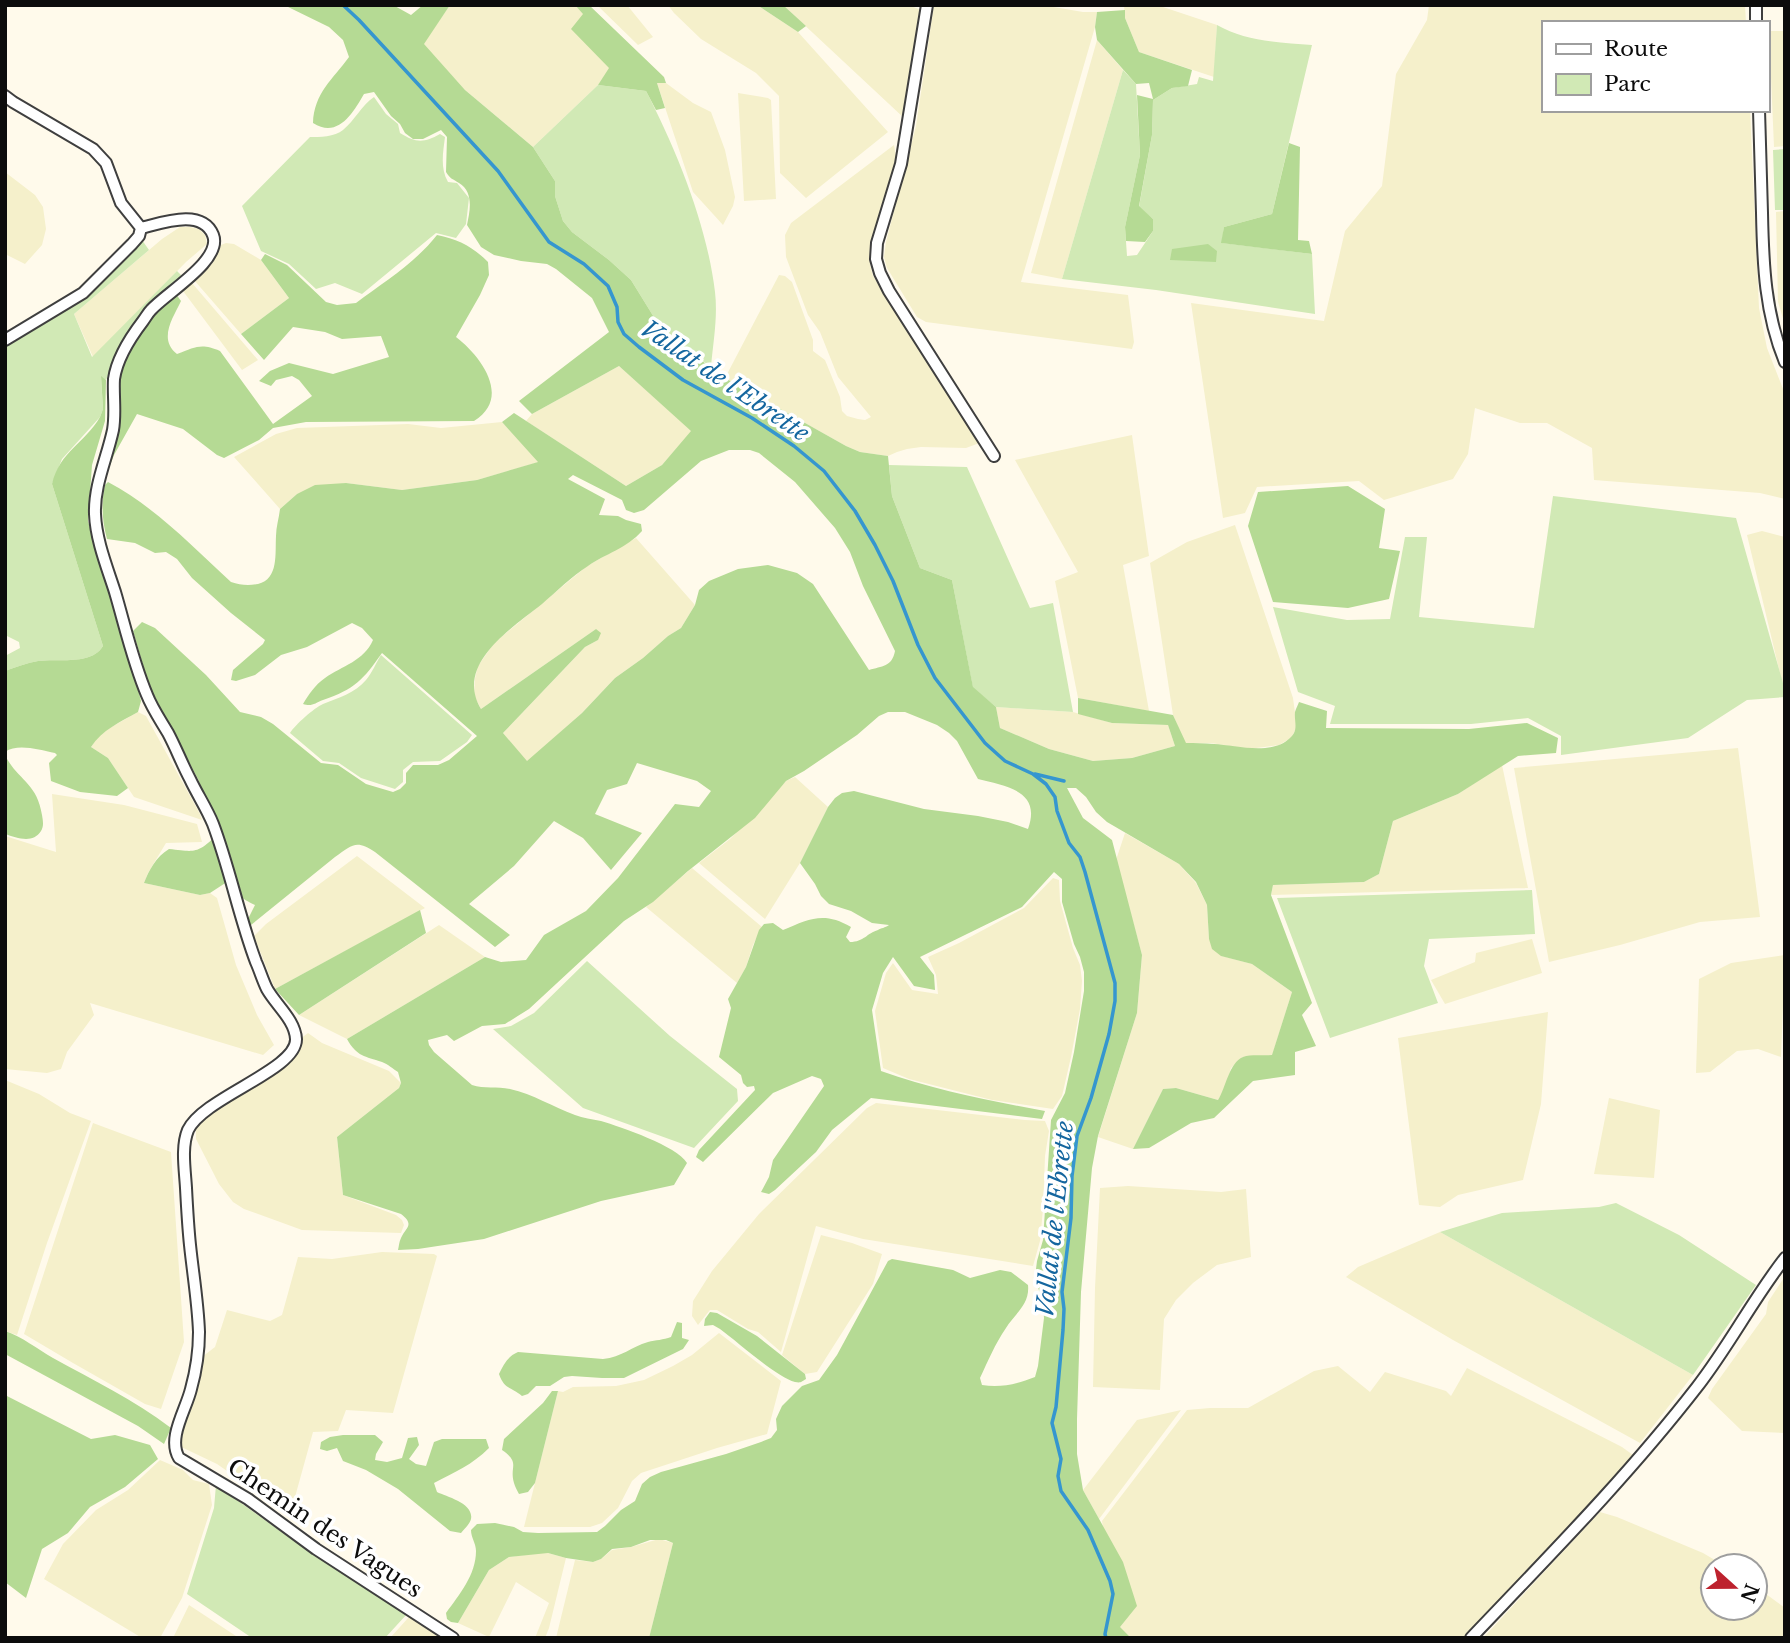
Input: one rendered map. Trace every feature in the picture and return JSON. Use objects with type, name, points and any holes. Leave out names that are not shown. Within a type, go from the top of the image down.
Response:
[{"type":"street","points":[[927,5],[901,164],[877,243],[876,258],[889,290],[994,456]]},
{"type":"street","points":[[5,96],[93,149],[106,163],[121,203],[141,228],[139,236],[132,244],[83,293],[5,340]]},
{"type":"street","points":[[1759,112],[1763,264],[1768,306],[1777,344],[1785,362]]},
{"type":"street","name":"Chemin des Vagues","points":[[141,228],[196,220],[211,231],[213,250],[196,271],[152,308],[134,332],[121,357],[114,382],[113,427],[97,488],[95,516],[103,554],[147,697],[171,738],[212,822],[263,981],[289,1020],[296,1037],[295,1045],[285,1059],[211,1107],[188,1131],[184,1154],[199,1334],[197,1363],[176,1434],[175,1452],[179,1458],[248,1499],[316,1549],[453,1638]]},
{"type":"street","points":[[1472,1638],[1609,1493],[1659,1434],[1726,1349],[1785,1258]]},
{"type":"shaded area","points":[[450,5],[575,5],[584,14],[572,29],[610,68],[598,85],[533,147],[465,90],[423,44]]},
{"type":"shaded area","points":[[597,5],[627,5],[653,37],[638,45]]},
{"type":"shaded area","points":[[668,5],[757,5],[798,32],[888,132],[806,198],[780,173],[779,96],[756,73],[701,39]]},
{"type":"shaded area","points":[[783,5],[909,5],[923,11],[904,118]]},
{"type":"shaded area","points":[[934,5],[1042,5],[1097,12],[1095,27],[1021,282],[1128,295],[1134,342],[1132,349],[926,322],[917,317],[887,268],[884,257],[886,242],[916,126]]},
{"type":"shaded area","points":[[1124,5],[1157,5],[1217,25],[1214,77],[1139,52],[1125,18]]},
{"type":"shaded area","points":[[1429,5],[1745,5],[1746,21],[1542,21],[1542,112],[1750,112],[1759,308],[1767,348],[1785,394],[1785,499],[1760,493],[1594,480],[1592,448],[1547,423],[1520,423],[1475,408],[1468,454],[1453,479],[1384,500],[1359,481],[1257,487],[1245,513],[1223,518],[1191,303],[1324,321],[1345,231],[1382,186],[1396,74],[1427,20]]},
{"type":"shaded area","points":[[1769,31],[1785,31],[1785,146],[1774,147]]},
{"type":"shaded area","points":[[1097,40],[1123,70],[1062,279],[1031,273]]},
{"type":"shaded area","points":[[657,83],[666,83],[693,103],[711,112],[725,150],[735,197],[723,225],[693,192]]},
{"type":"shaded area","points":[[738,93],[771,100],[776,199],[744,201]]},
{"type":"shaded area","points":[[894,145],[896,157],[871,246],[870,265],[873,276],[982,442],[966,448],[921,447],[888,456],[860,452],[725,378],[779,275],[785,276],[792,282],[813,340],[813,351],[825,360],[840,397],[842,411],[847,416],[858,419],[871,417],[838,377],[820,332],[808,315],[786,257],[785,235],[791,223]]},
{"type":"shaded area","points":[[5,172],[35,195],[43,207],[46,229],[42,245],[25,264],[5,254]]},
{"type":"shaded area","points":[[1785,211],[1785,325],[1778,302],[1776,212]]},
{"type":"shaded area","points":[[180,227],[199,229],[205,235],[207,244],[93,357],[74,314],[162,239]]},
{"type":"shaded area","points":[[234,244],[261,260],[289,298],[241,334],[194,280],[221,245]]},
{"type":"shaded area","points":[[192,283],[258,360],[242,370],[183,291]]},
{"type":"shaded area","points":[[619,366],[692,431],[662,465],[626,486],[526,421],[532,414]]},
{"type":"shaded area","points":[[502,422],[539,462],[477,480],[402,490],[346,483],[297,494],[280,509],[234,457],[276,434],[297,428],[408,424],[441,428]]},
{"type":"shaded area","points":[[1132,435],[1149,556],[1123,565],[1149,711],[1078,698],[1055,581],[1078,572],[1015,460]]},
{"type":"shaded area","points":[[1235,525],[1293,698],[1297,727],[1291,738],[1279,745],[1248,749],[1211,743],[1185,743],[1173,715],[1150,563],[1187,542]]},
{"type":"shaded area","points":[[1762,531],[1785,537],[1785,681],[1782,682],[1747,535]]},
{"type":"shaded area","points":[[636,538],[695,605],[681,628],[615,678],[582,713],[527,762],[503,733],[585,647],[598,640],[596,629],[481,709],[474,695],[478,666],[494,643],[587,566]]},
{"type":"shaded area","points":[[996,707],[1073,712],[1112,723],[1168,725],[1175,746],[1132,758],[1093,761],[1049,749],[1000,728]]},
{"type":"shaded area","points":[[138,712],[146,716],[202,820],[134,797],[108,758],[91,747],[106,730]]},
{"type":"shaded area","points":[[1738,748],[1760,917],[1700,922],[1549,962],[1514,768]]},
{"type":"shaded area","points":[[1502,765],[1528,888],[1271,895],[1273,885],[1364,882],[1379,874],[1393,821],[1458,794]]},
{"type":"shaded area","points":[[795,777],[828,807],[800,863],[765,919],[699,863],[730,839],[786,781]]},
{"type":"shaded area","points":[[52,794],[124,805],[197,824],[202,842],[166,843],[144,883],[200,895],[210,893],[217,898],[236,965],[257,1015],[274,1045],[263,1055],[90,1003],[94,1015],[67,1052],[61,1069],[47,1073],[5,1069],[5,836],[56,852]]},
{"type":"shaded area","points":[[1125,833],[1179,864],[1196,883],[1207,905],[1209,939],[1222,956],[1252,964],[1292,992],[1272,1056],[1243,1057],[1231,1068],[1225,1089],[1218,1100],[1176,1088],[1163,1089],[1133,1149],[1098,1137],[1137,1013],[1142,955],[1116,860]]},
{"type":"shaded area","points":[[357,856],[425,908],[275,989],[254,936],[266,924]]},
{"type":"shaded area","points":[[692,868],[762,927],[737,983],[646,907]]},
{"type":"shaded area","points":[[1053,878],[1059,880],[1060,901],[1080,965],[1082,981],[1071,1057],[1062,1096],[1053,1109],[992,1100],[909,1079],[883,1068],[875,1011],[886,973],[893,963],[912,990],[938,994],[936,975],[928,957],[1024,908]]},
{"type":"shaded area","points":[[439,925],[485,957],[347,1039],[299,1015]]},
{"type":"shaded area","points":[[1532,939],[1542,973],[1445,1004],[1431,980],[1475,962],[1476,953]]},
{"type":"shaded area","points":[[1785,955],[1781,1057],[1758,1049],[1737,1051],[1710,1072],[1696,1073],[1699,979],[1731,963]]},
{"type":"shaded area","points":[[1548,1012],[1541,1104],[1523,1180],[1458,1195],[1440,1207],[1419,1205],[1398,1038]]},
{"type":"shaded area","points":[[308,1033],[322,1043],[389,1071],[401,1083],[399,1088],[337,1137],[343,1195],[396,1215],[404,1225],[401,1233],[302,1230],[244,1209],[233,1202],[219,1184],[196,1139],[199,1121],[292,1058],[300,1039]]},
{"type":"shaded area","points":[[5,1080],[91,1121],[17,1335],[5,1331]]},
{"type":"shaded area","points":[[1609,1098],[1660,1110],[1654,1178],[1594,1174]]},
{"type":"shaded area","points":[[876,1103],[1045,1121],[1049,1131],[1043,1209],[1040,1241],[1033,1266],[863,1239],[816,1226],[781,1352],[758,1332],[717,1310],[710,1310],[698,1325],[692,1316],[693,1301],[712,1271],[759,1214],[867,1108]]},
{"type":"shaded area","points":[[93,1123],[171,1152],[184,1342],[161,1409],[145,1404],[24,1334]]},
{"type":"shaded area","points":[[1128,1186],[1221,1192],[1246,1189],[1251,1257],[1217,1265],[1176,1300],[1164,1319],[1160,1390],[1093,1387],[1100,1188]]},
{"type":"shaded area","points":[[1440,1232],[1693,1375],[1640,1443],[1453,1340],[1346,1277],[1358,1267]]},
{"type":"shaded area","points":[[821,1235],[882,1254],[873,1284],[817,1372],[805,1374],[782,1355]]},
{"type":"shaded area","points":[[382,1252],[437,1256],[393,1413],[346,1410],[338,1431],[313,1432],[290,1515],[217,1464],[175,1444],[202,1357],[215,1347],[227,1310],[270,1321],[282,1315],[298,1257],[332,1259]]},
{"type":"shaded area","points":[[1785,1276],[1785,1433],[1742,1431],[1708,1398],[1766,1314],[1768,1302]]},
{"type":"shaded area","points":[[719,1333],[781,1381],[767,1434],[641,1473],[632,1481],[618,1508],[602,1523],[590,1527],[524,1527],[558,1391],[563,1392],[573,1387],[616,1386],[644,1380],[692,1355]]},
{"type":"shaded area","points":[[1338,1366],[1370,1392],[1385,1372],[1446,1391],[1451,1396],[1467,1368],[1633,1455],[1464,1638],[1131,1638],[1119,1627],[1102,1521],[1187,1410],[1248,1408],[1314,1371]]},
{"type":"shaded area","points":[[1181,1410],[1099,1519],[1083,1490],[1137,1420]]},
{"type":"shaded area","points":[[160,1460],[183,1470],[193,1480],[209,1484],[212,1505],[182,1598],[160,1638],[142,1638],[44,1579],[63,1544],[96,1510],[128,1490]]},
{"type":"shaded area","points":[[1600,1512],[1701,1552],[1699,1622],[1769,1622],[1769,1596],[1785,1608],[1785,1638],[1483,1638]]},
{"type":"shaded area","points":[[659,1539],[673,1543],[649,1638],[556,1638],[575,1560],[593,1562],[612,1550]]},
{"type":"shaded area","points":[[539,1553],[566,1558],[545,1638],[535,1638],[549,1603],[516,1582],[489,1637],[458,1623],[489,1570],[509,1557]]},
{"type":"shaded area","points":[[189,1605],[239,1638],[173,1638]]},
{"type":"shaded area","points":[[409,1617],[443,1638],[390,1638]]},
{"type":"green space","points":[[284,5],[393,5],[411,15],[423,5],[450,5],[424,44],[465,90],[533,147],[555,181],[555,196],[563,221],[572,232],[631,280],[660,327],[725,378],[846,446],[860,452],[888,456],[892,496],[920,568],[952,580],[973,687],[996,707],[1000,728],[1049,749],[1093,761],[1132,758],[1175,746],[1168,725],[1112,723],[1078,714],[1078,698],[1173,715],[1186,743],[1273,747],[1290,738],[1294,732],[1295,712],[1299,702],[1327,711],[1326,728],[1469,729],[1527,723],[1558,738],[1556,753],[1518,756],[1458,794],[1393,821],[1379,874],[1364,882],[1273,885],[1271,895],[1312,1003],[1302,1015],[1316,1046],[1295,1052],[1295,1075],[1253,1081],[1214,1118],[1191,1123],[1149,1148],[1133,1149],[1163,1089],[1176,1088],[1218,1100],[1238,1060],[1243,1057],[1272,1055],[1292,992],[1252,964],[1221,956],[1212,949],[1207,905],[1196,882],[1179,864],[1107,822],[1076,788],[1067,788],[1083,818],[1112,840],[1142,955],[1137,1013],[1098,1136],[1092,1168],[1081,1292],[1077,1419],[1077,1454],[1083,1490],[1123,1562],[1137,1606],[1120,1627],[1131,1638],[649,1638],[673,1543],[666,1540],[650,1540],[631,1547],[612,1549],[593,1562],[548,1553],[509,1557],[489,1570],[458,1623],[447,1619],[446,1613],[466,1584],[473,1568],[476,1551],[471,1530],[477,1524],[495,1523],[523,1532],[538,1533],[597,1532],[635,1501],[642,1484],[650,1477],[771,1438],[777,1430],[776,1419],[782,1406],[802,1386],[819,1380],[837,1355],[888,1261],[892,1259],[953,1270],[970,1278],[1000,1270],[1011,1272],[1028,1285],[1027,1298],[1002,1334],[980,1378],[982,1385],[996,1386],[1035,1377],[1044,1318],[1035,1277],[1043,1240],[1051,1120],[1065,1093],[1084,991],[1084,972],[1062,902],[1062,879],[1054,872],[1022,907],[920,957],[934,975],[935,990],[914,986],[893,957],[883,973],[872,1010],[881,1071],[963,1094],[1045,1111],[1042,1119],[871,1098],[832,1130],[816,1152],[775,1190],[769,1194],[761,1192],[769,1177],[773,1160],[824,1086],[821,1079],[812,1076],[773,1093],[703,1162],[696,1157],[699,1150],[755,1090],[754,1086],[747,1087],[741,1075],[719,1057],[731,1008],[728,999],[746,967],[759,930],[764,924],[773,923],[783,930],[817,918],[833,919],[851,927],[846,937],[850,942],[859,941],[889,925],[872,923],[851,911],[829,904],[800,863],[835,798],[842,793],[854,791],[924,809],[978,816],[1028,829],[1031,816],[1030,806],[1025,798],[1009,788],[978,779],[957,741],[949,733],[905,712],[888,712],[786,781],[755,818],[653,902],[624,921],[529,1009],[505,1024],[482,1026],[454,1041],[447,1035],[428,1040],[434,1052],[472,1085],[518,1091],[575,1115],[634,1132],[672,1150],[687,1163],[674,1185],[601,1201],[484,1239],[398,1250],[408,1226],[408,1221],[401,1214],[343,1195],[337,1137],[399,1088],[401,1083],[398,1072],[384,1063],[358,1053],[347,1039],[485,957],[501,962],[526,960],[544,935],[586,911],[618,878],[675,804],[699,807],[711,791],[697,781],[637,763],[627,784],[607,790],[595,814],[642,833],[611,870],[583,838],[554,821],[514,866],[469,904],[510,935],[495,947],[375,852],[358,845],[335,857],[251,925],[247,921],[255,905],[240,895],[233,878],[210,893],[200,895],[144,883],[154,864],[169,849],[196,850],[218,834],[198,779],[150,689],[133,631],[142,622],[155,628],[206,675],[240,712],[261,717],[321,763],[338,765],[366,784],[393,792],[400,789],[406,783],[406,773],[413,765],[438,765],[449,760],[477,736],[382,653],[363,677],[351,687],[313,704],[303,704],[321,681],[358,658],[369,647],[373,640],[362,628],[352,623],[307,647],[281,655],[255,675],[231,680],[233,670],[265,640],[192,578],[177,559],[166,552],[155,553],[135,543],[107,539],[103,505],[105,485],[108,482],[157,515],[231,582],[251,585],[265,581],[273,571],[280,509],[297,494],[315,485],[346,483],[402,490],[477,480],[538,462],[502,422],[514,413],[626,486],[662,465],[691,431],[619,366],[532,414],[519,401],[609,332],[592,298],[547,264],[494,255],[481,247],[467,225],[470,202],[467,191],[446,172],[447,137],[441,130],[423,139],[413,139],[405,133],[374,92],[364,94],[350,116],[337,126],[322,127],[313,123],[321,95],[349,57],[343,40],[329,27]],"holes":[[[729,450],[759,453],[795,482],[835,528],[850,552],[863,586],[895,651],[892,660],[886,665],[869,670],[813,584],[797,573],[768,565],[738,569],[709,581],[699,590],[695,605],[681,628],[615,678],[582,713],[527,761],[503,733],[585,647],[598,640],[601,633],[596,629],[481,709],[475,693],[475,677],[481,662],[502,636],[570,579],[630,542],[642,531],[641,524],[618,516],[599,515],[605,499],[568,479],[573,475],[622,500],[626,510],[634,513],[644,510],[701,461]]]},
{"type":"green space","points":[[575,5],[589,5],[664,77],[666,83],[657,83],[665,108],[656,110],[646,91],[598,85],[609,68],[571,29],[583,14]]},
{"type":"green space","points":[[757,5],[783,5],[806,26],[798,32]]},
{"type":"green space","points":[[1125,10],[1125,18],[1139,52],[1192,70],[1188,86],[1172,88],[1153,100],[1152,135],[1139,206],[1153,219],[1153,231],[1145,242],[1126,241],[1125,227],[1140,155],[1137,95],[1153,99],[1149,83],[1136,84],[1097,40],[1095,27],[1097,12]]},
{"type":"green space","points":[[1217,25],[1251,38],[1312,45],[1272,214],[1224,227],[1222,243],[1312,254],[1315,314],[1062,279],[1123,70],[1136,84],[1140,155],[1125,227],[1127,256],[1137,255],[1153,231],[1153,219],[1139,207],[1152,135],[1153,100],[1172,88],[1197,84],[1199,77],[1213,81]]},
{"type":"green space","points":[[598,85],[646,91],[669,138],[698,215],[711,267],[716,320],[711,367],[670,337],[660,327],[631,280],[572,232],[563,221],[555,196],[555,181],[533,147]]},
{"type":"green space","points":[[374,97],[386,114],[398,124],[400,133],[420,141],[440,134],[445,137],[443,160],[448,182],[457,183],[469,198],[466,224],[456,238],[436,233],[362,294],[335,283],[316,289],[289,264],[261,251],[242,206],[310,137],[340,132]]},
{"type":"green space","points":[[1289,143],[1300,147],[1298,240],[1309,241],[1312,254],[1221,243],[1224,227],[1272,214]]},
{"type":"green space","points":[[1785,149],[1785,210],[1775,210],[1773,150]]},
{"type":"green space","points":[[437,235],[465,244],[488,262],[489,275],[456,337],[483,366],[492,389],[491,401],[485,412],[474,421],[306,422],[273,428],[259,440],[224,458],[183,429],[137,414],[109,468],[105,464],[117,370],[153,310],[176,294],[181,301],[169,328],[168,342],[171,348],[177,354],[198,347],[220,351],[273,424],[312,396],[299,380],[292,376],[276,380],[271,386],[259,381],[270,371],[289,363],[333,374],[389,357],[381,336],[342,339],[325,332],[293,327],[264,360],[241,334],[289,298],[261,260],[265,254],[287,265],[326,302],[337,305],[356,303],[409,263]]},
{"type":"green space","points":[[142,240],[149,250],[74,314],[92,357],[177,271],[183,277],[121,346],[106,380],[101,377],[103,409],[100,417],[62,459],[52,484],[103,646],[98,652],[82,659],[38,661],[5,671],[5,656],[20,648],[19,642],[5,635],[5,343],[83,296]]},
{"type":"green space","points":[[1208,244],[1217,251],[1216,262],[1170,260],[1172,249]]},
{"type":"green space","points":[[101,376],[106,380],[105,421],[92,465],[88,521],[141,701],[138,712],[106,731],[91,747],[108,758],[128,788],[117,796],[80,792],[51,781],[49,763],[57,755],[55,753],[22,748],[5,752],[5,671],[38,661],[82,659],[98,652],[103,646],[52,484],[61,463],[100,417],[103,409]]},
{"type":"green space","points":[[889,465],[967,467],[1030,608],[1053,603],[1073,712],[996,707],[973,688],[952,580],[920,568],[892,496]]},
{"type":"green space","points":[[1348,486],[1385,509],[1379,548],[1400,551],[1389,599],[1348,608],[1273,602],[1248,526],[1258,492]]},
{"type":"green space","points":[[1553,496],[1736,518],[1785,697],[1747,700],[1688,738],[1561,755],[1561,736],[1528,718],[1471,724],[1330,724],[1335,706],[1298,692],[1273,607],[1347,620],[1390,619],[1405,537],[1427,537],[1419,617],[1534,628]]},
{"type":"green space","points":[[381,655],[472,735],[467,742],[440,761],[413,762],[403,770],[403,782],[395,789],[361,778],[339,763],[323,761],[290,733],[319,706],[362,685]]},
{"type":"green space","points":[[5,755],[36,795],[43,825],[34,838],[24,839],[5,834]]},
{"type":"green space","points":[[1532,890],[1535,934],[1429,939],[1424,966],[1438,1003],[1330,1038],[1277,898]]},
{"type":"green space","points":[[420,910],[426,933],[299,1015],[275,989]]},
{"type":"green space","points":[[587,961],[670,1036],[737,1089],[738,1101],[694,1148],[583,1108],[493,1029],[511,1026],[534,1013]]},
{"type":"green space","points":[[1616,1203],[1679,1235],[1756,1285],[1693,1375],[1440,1232],[1502,1213],[1599,1207]]},
{"type":"green space","points":[[710,1312],[717,1313],[757,1336],[805,1374],[806,1379],[795,1382],[787,1379],[720,1329],[713,1325],[704,1326]]},
{"type":"green space","points":[[677,1322],[682,1323],[682,1338],[689,1340],[683,1349],[624,1378],[564,1377],[550,1386],[536,1386],[522,1396],[506,1385],[499,1374],[509,1358],[518,1352],[610,1358],[636,1346],[671,1337]]},
{"type":"green space","points":[[5,1331],[143,1408],[171,1428],[164,1444],[138,1426],[5,1354]]},
{"type":"green space","points":[[552,1391],[558,1391],[535,1483],[528,1492],[519,1494],[513,1477],[513,1462],[502,1450],[504,1439],[543,1403]]},
{"type":"green space","points":[[5,1395],[91,1439],[115,1435],[150,1445],[158,1459],[125,1487],[90,1507],[68,1533],[42,1549],[26,1598],[5,1582]]},
{"type":"green space","points":[[343,1435],[375,1435],[383,1442],[375,1460],[387,1462],[402,1458],[408,1438],[417,1437],[419,1445],[409,1459],[426,1466],[434,1442],[442,1439],[486,1439],[489,1448],[483,1454],[434,1483],[437,1492],[459,1501],[468,1509],[471,1519],[468,1525],[461,1533],[450,1531],[398,1489],[366,1470],[343,1461],[337,1448],[327,1451],[320,1449],[321,1442]]},
{"type":"green space","points":[[216,1485],[308,1551],[407,1614],[385,1638],[252,1638],[187,1594],[214,1508]]},
{"type":"waterway","name":"Vallat de l'Ebrette","points":[[343,5],[498,171],[549,242],[584,264],[608,286],[624,334],[683,380],[752,418],[794,446],[824,471],[855,511],[875,545],[935,678],[985,743],[1005,761],[1033,774],[1046,784],[1055,797],[1057,811],[1069,843],[1080,857],[1085,872],[1115,983],[1115,1001],[1109,1034],[1077,1136],[1062,1292],[1063,1330],[1052,1423],[1061,1459],[1058,1476],[1061,1491],[1088,1530],[1110,1581],[1113,1594],[1106,1638]]},
{"type":"waterway","name":"Vallat de l'Ebrette","points":[[1035,774],[1064,781]]}]
